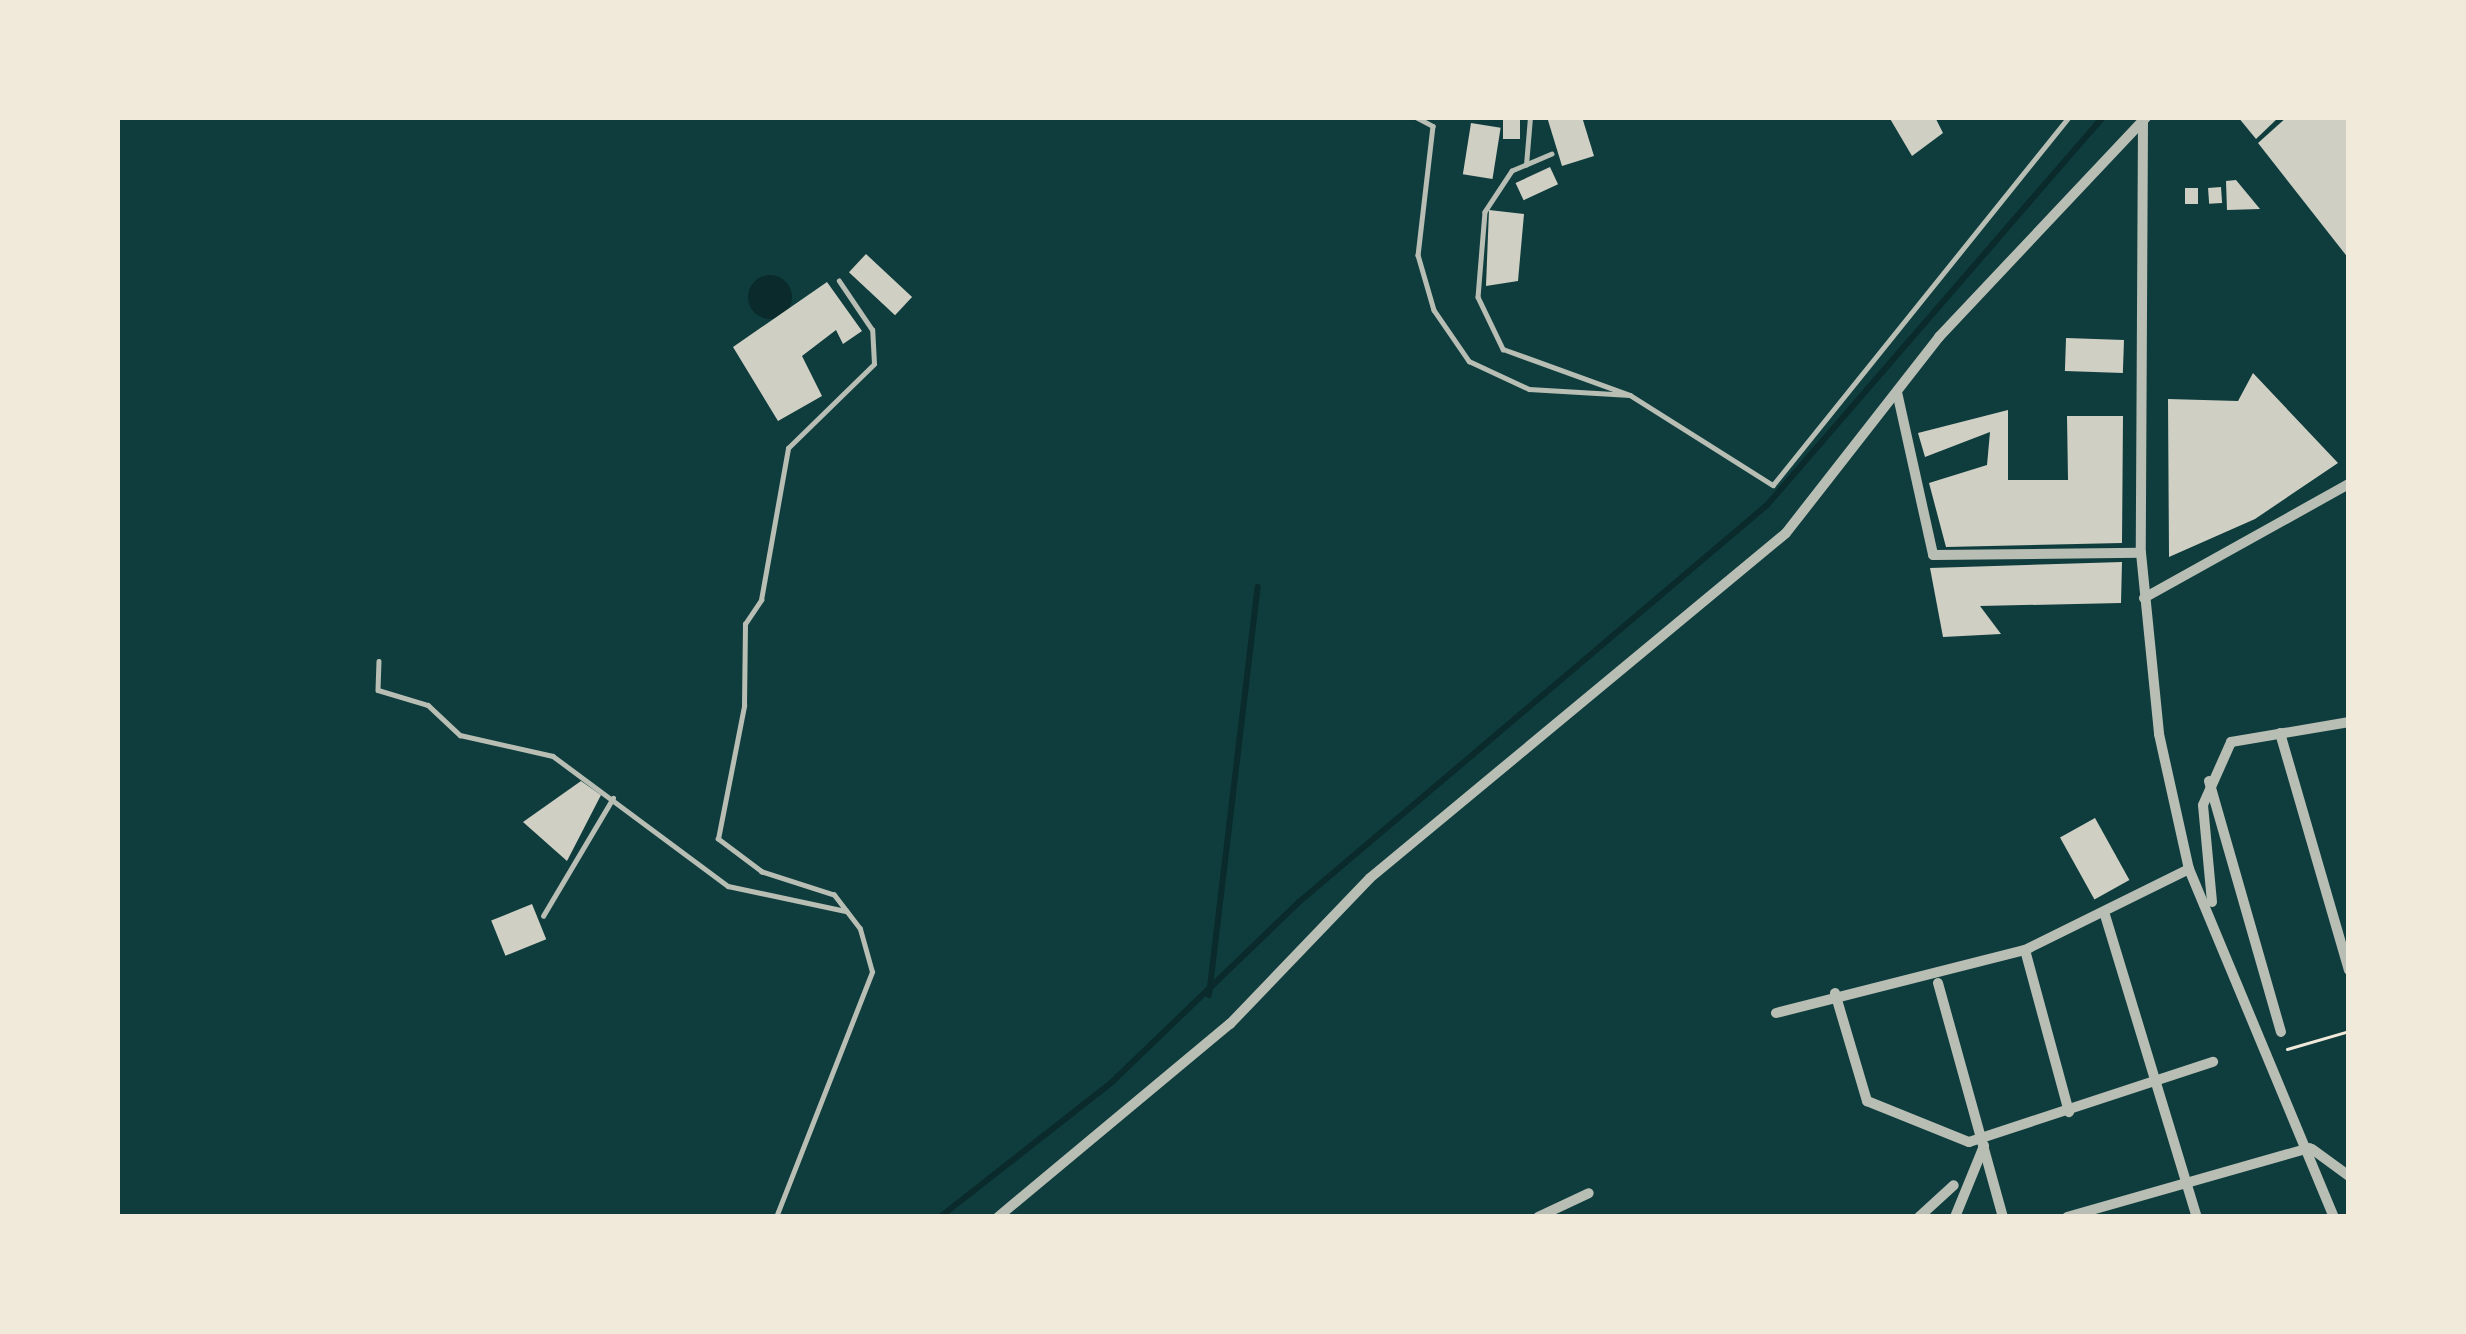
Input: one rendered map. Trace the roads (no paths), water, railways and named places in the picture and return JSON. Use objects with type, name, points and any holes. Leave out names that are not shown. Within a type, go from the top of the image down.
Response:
[{"type":"street","points":[[998,1217],[1230,1024],[1370,878],[1786,533],[1897,392],[2144,118]]},
{"type":"street","points":[[2144,118],[2141,553],[2144,598],[2189,869],[2212,902],[2333,1217]]},
{"type":"street","points":[[1897,392],[1934,555],[2141,553]]},
{"type":"street","points":[[2332,502],[2349,484]]},
{"type":"street","points":[[2144,598],[2332,502],[2349,499]]},
{"type":"street","points":[[2212,902],[2208,777],[2231,742],[2349,722]]},
{"type":"street","points":[[2281,733],[2349,970]]},
{"type":"street","points":[[2208,777],[2281,1032]]},
{"type":"street","points":[[1776,1013],[1835,993],[2025,950],[2105,915],[2189,869]]},
{"type":"street","points":[[2105,915],[2197,1217]]},
{"type":"street","points":[[2025,950],[2068,1112]]},
{"type":"street","points":[[1939,983],[2003,1217]]},
{"type":"street","points":[[1835,993],[1867,1101],[1984,1144],[2213,1062]]},
{"type":"street","points":[[1955,1217],[1984,1144]]},
{"type":"street","points":[[2309,1148],[2349,1176]]},
{"type":"street","points":[[2067,1217],[2100,1213],[2309,1148]]},
{"type":"street","points":[[1919,1217],[1954,1185]]},
{"type":"street","points":[[1538,1217],[1589,1192]]},
{"type":"lane","points":[[1416,117],[1433,126],[1418,255],[1434,310],[1469,361],[1529,389],[1630,395]]},
{"type":"lane","points":[[1526,165],[1530,117]]},
{"type":"lane","points":[[1552,154],[1526,165],[1485,212],[1478,297],[1503,349],[1630,395],[1773,485],[2069,117]]},
{"type":"lane","points":[[776,1217],[871,993],[846,910],[718,839],[744,706],[745,624],[761,600],[788,448],[874,364],[872,330],[839,281]]},
{"type":"lane","points":[[379,661],[378,690],[428,705],[460,735],[553,756],[728,886],[846,910]]},
{"type":"lane","points":[[543,916],[614,798]]},
{"type":"water","points":[[770,275],[785,282],[792,297],[785,312],[770,319],[755,312],[748,297],[755,282]]},
{"type":"waterway","points":[[940,1217],[1112,1082],[1299,902],[1767,505],[2103,117]]},
{"type":"waterway","points":[[1209,995],[1258,587]]}]
